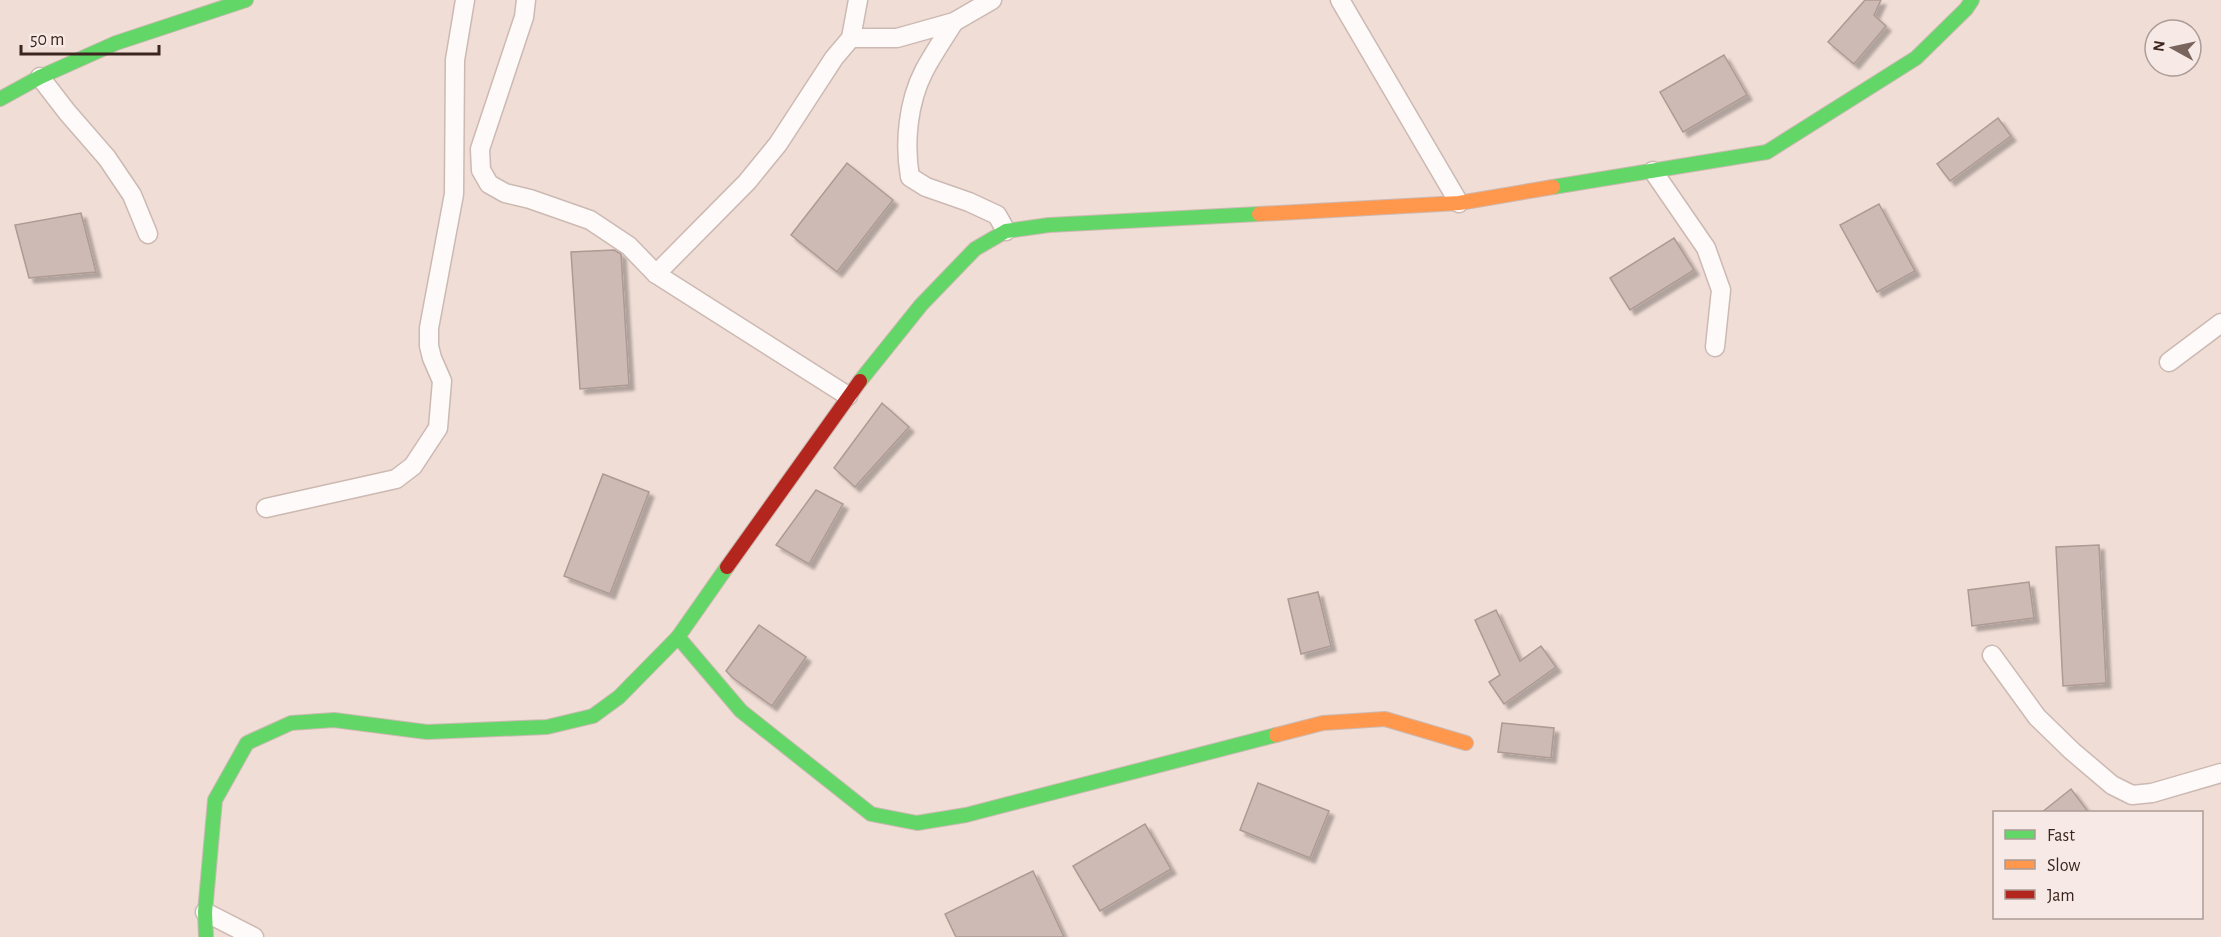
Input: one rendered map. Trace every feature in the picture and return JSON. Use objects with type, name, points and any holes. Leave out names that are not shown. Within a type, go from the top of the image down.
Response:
[{"type":"street","points":[[0,99],[116,43],[246,0]]},
{"type":"street","points":[[266,508],[396,479],[413,466],[438,428],[442,381],[429,346],[429,328],[454,194],[455,60],[465,0]]},
{"type":"street","points":[[526,0],[524,17],[480,149],[481,170],[489,184],[505,193],[530,199],[590,220],[629,246],[656,274],[848,396]]},
{"type":"street","points":[[656,274],[753,174],[778,144],[834,58],[851,38],[858,0]]},
{"type":"street","points":[[851,38],[897,38],[954,22],[992,0]]},
{"type":"street","points":[[1340,0],[1459,203]]},
{"type":"street","points":[[206,937],[205,912],[216,800],[247,743],[291,723],[334,720],[427,732],[547,727],[593,716],[619,697],[678,637],[848,396],[921,305],[975,249],[1006,231],[1049,225],[1459,203],[1767,152],[1916,58],[1966,9],[1972,0]]},
{"type":"street","points":[[954,22],[924,72],[912,104],[906,156],[910,177],[926,187],[969,202],[997,215],[1006,231]]},
{"type":"street","points":[[40,78],[107,158],[132,195],[148,234]]},
{"type":"street","points":[[1653,171],[1706,248],[1718,279],[1721,290],[1715,347]]},
{"type":"street","points":[[2169,362],[2221,323]]},
{"type":"street","points":[[678,637],[741,711],[871,814],[916,822],[966,815],[1323,723],[1385,719],[1466,743]]},
{"type":"street","points":[[1992,654],[2037,717],[2112,785],[2133,795],[2152,793],[2221,773]]},
{"type":"street","points":[[205,912],[254,937]]},
{"type":"building","points":[[1865,0],[1881,0],[1874,15],[1886,26],[1854,64],[1828,42]]},
{"type":"building","points":[[1724,55],[1747,95],[1683,132],[1660,92]]},
{"type":"building","points":[[1998,118],[2011,136],[1950,181],[1937,164]]},
{"type":"building","points":[[847,163],[893,200],[837,272],[791,235]]},
{"type":"building","points":[[1879,204],[1915,271],[1877,292],[1840,225]]},
{"type":"building","points":[[81,213],[96,272],[29,278],[15,225]]},
{"type":"building","points":[[1674,238],[1694,270],[1630,310],[1610,278]]},
{"type":"building","points":[[614,250],[621,254],[629,385],[580,389],[571,252]]},
{"type":"building","points":[[882,403],[909,427],[855,487],[834,468]]},
{"type":"building","points":[[603,474],[649,492],[610,594],[564,576]]},
{"type":"building","points":[[816,490],[843,504],[809,564],[776,545]]},
{"type":"building","points":[[2099,545],[2106,683],[2063,686],[2056,547]]},
{"type":"building","points":[[2029,582],[2034,618],[1972,626],[1968,590]]},
{"type":"building","points":[[1318,592],[1331,646],[1301,654],[1288,599]]},
{"type":"building","points":[[1496,610],[1520,661],[1541,646],[1556,667],[1504,704],[1489,682],[1500,675],[1475,620]]},
{"type":"building","points":[[759,625],[806,657],[772,706],[726,671]]},
{"type":"building","points":[[1502,723],[1554,728],[1551,758],[1498,752]]},
{"type":"building","points":[[1258,783],[1329,811],[1310,858],[1240,830]]},
{"type":"building","points":[[2071,789],[2088,811],[2044,811]]},
{"type":"building","points":[[1145,824],[1171,869],[1100,911],[1073,866]]},
{"type":"building","points":[[1033,871],[1064,937],[956,937],[945,914]]},
{"type":"traffic: fast","points":[[0,99],[40,77],[116,43],[246,0]]},
{"type":"traffic: fast","points":[[1553,187],[1767,152],[1916,58],[1966,9],[1972,0]]},
{"type":"traffic: fast","points":[[860,381],[921,305],[975,249],[1006,231],[1049,225],[1259,214]]},
{"type":"traffic: fast","points":[[206,937],[205,912],[215,800],[247,743],[291,723],[334,720],[427,732],[547,727],[593,716],[619,697],[678,637],[727,567]]},
{"type":"traffic: fast","points":[[678,637],[741,711],[871,814],[917,823],[966,815],[1276,735]]},
{"type":"traffic: slow","points":[[1259,214],[1459,203],[1553,187]]},
{"type":"traffic: slow","points":[[1276,735],[1323,723],[1385,719],[1466,743]]},
{"type":"traffic: jam","points":[[727,567],[860,381]]}]
